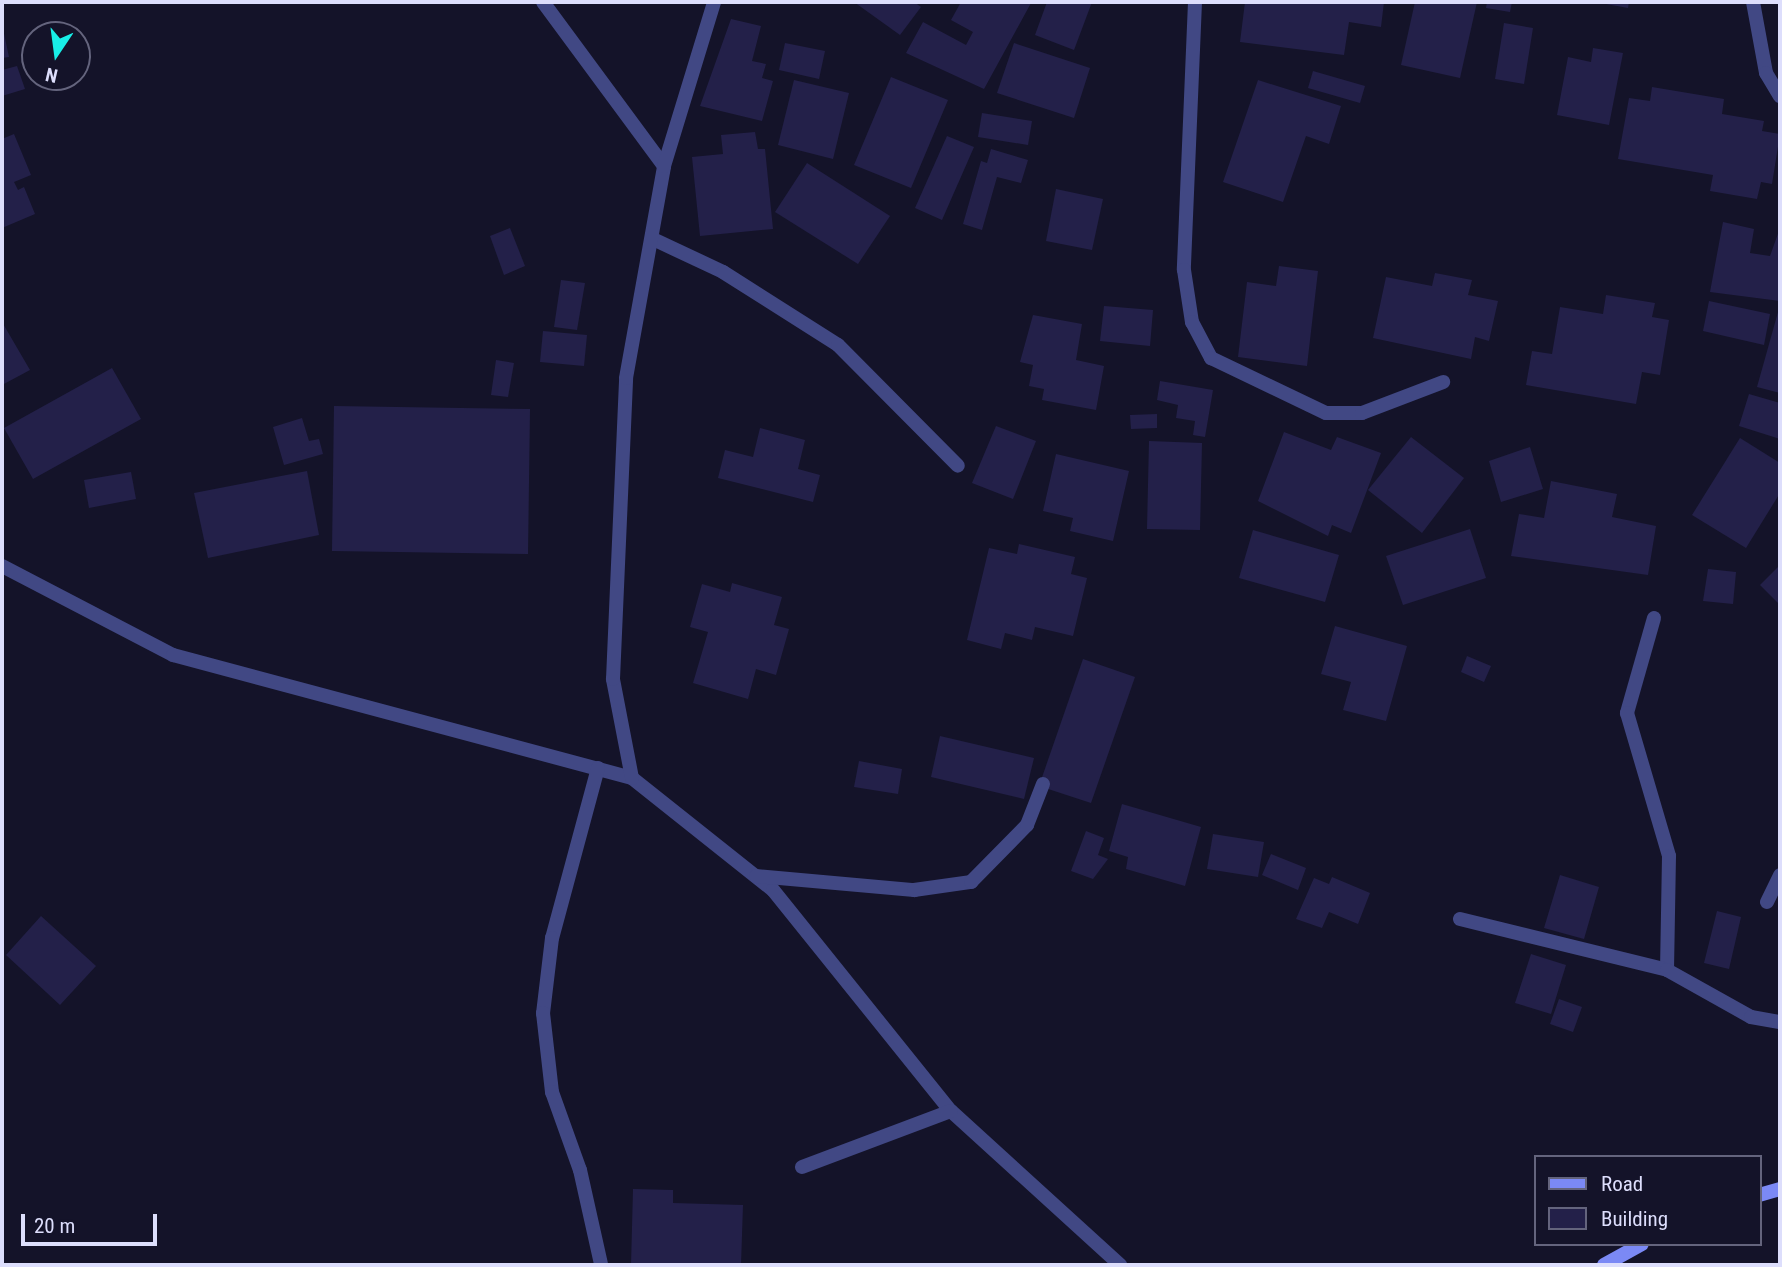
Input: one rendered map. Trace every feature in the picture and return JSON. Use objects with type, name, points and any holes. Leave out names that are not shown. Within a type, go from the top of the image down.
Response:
[{"type":"street","points":[[543,2],[664,166]]},
{"type":"street","points":[[632,778],[613,679],[620,459],[626,378],[664,166],[714,2]]},
{"type":"street","points":[[1195,2],[1184,270],[1192,322],[1211,358],[1326,412],[1362,413],[1443,382]]},
{"type":"street","points":[[1753,2],[1766,73],[1780,96]]},
{"type":"street","points":[[653,239],[723,272],[838,345],[958,466]]},
{"type":"street","points":[[2,566],[173,655],[632,778],[773,890],[951,1111],[1121,1265]]},
{"type":"street","points":[[1654,618],[1627,713],[1669,856],[1667,970]]},
{"type":"street","points":[[598,768],[552,938],[544,1013],[552,1092],[580,1170],[601,1264]]},
{"type":"street","points":[[755,876],[914,890],[971,882],[1027,825],[1043,785]]},
{"type":"street","points":[[1766,902],[1780,875]]},
{"type":"street","points":[[1460,919],[1667,970],[1751,1017],[1780,1022]]},
{"type":"street","points":[[802,1167],[951,1111]]},
{"type":"street","points":[[1761,1194],[1780,1189]]},
{"type":"street","points":[[1604,1265],[1638,1246]]},
{"type":"building","points":[[854,2],[914,2],[921,7],[900,35]]},
{"type":"building","points":[[961,2],[1031,3],[984,89],[906,53],[923,22],[966,45],[973,32],[951,20]]},
{"type":"building","points":[[1047,2],[1092,2],[1074,50],[1035,35]]},
{"type":"building","points":[[1245,2],[1384,2],[1381,27],[1349,22],[1344,55],[1240,42]]},
{"type":"building","points":[[1415,2],[1477,2],[1460,78],[1401,65]]},
{"type":"building","points":[[1487,2],[1512,2],[1510,12],[1486,8]]},
{"type":"building","points":[[1595,2],[1629,2],[1628,8]]},
{"type":"building","points":[[731,19],[761,26],[752,61],[766,64],[762,78],[773,81],[762,121],[700,106]]},
{"type":"building","points":[[1504,23],[1533,28],[1524,84],[1495,79]]},
{"type":"building","points":[[2,30],[9,57],[2,58]]},
{"type":"building","points":[[785,43],[825,51],[819,79],[779,70]]},
{"type":"building","points":[[1014,43],[1090,68],[1074,118],[997,93]]},
{"type":"building","points":[[1593,48],[1623,53],[1609,125],[1557,115],[1568,57],[1591,62]]},
{"type":"building","points":[[17,66],[21,90],[2,96],[2,70]]},
{"type":"building","points":[[1313,71],[1365,86],[1360,103],[1308,88]]},
{"type":"building","points":[[891,77],[948,100],[911,188],[854,165]]},
{"type":"building","points":[[794,80],[849,93],[833,159],[778,145]]},
{"type":"building","points":[[1258,80],[1341,106],[1329,144],[1306,136],[1283,202],[1223,182]]},
{"type":"building","points":[[1652,87],[1724,99],[1722,114],[1764,121],[1762,131],[1780,134],[1772,184],[1761,182],[1757,199],[1710,191],[1713,175],[1618,159],[1629,98],[1650,101]]},
{"type":"building","points":[[982,113],[1032,121],[1028,145],[978,137]]},
{"type":"building","points":[[755,132],[758,149],[765,149],[773,229],[700,236],[692,157],[723,154],[721,135]]},
{"type":"building","points":[[14,134],[31,175],[14,182],[18,190],[24,187],[35,214],[2,228],[2,139]]},
{"type":"building","points":[[947,136],[974,147],[942,220],[915,208]]},
{"type":"building","points":[[991,149],[1028,160],[1021,183],[997,177],[982,230],[963,224],[981,161],[987,163]]},
{"type":"building","points":[[807,163],[890,216],[858,264],[775,212]]},
{"type":"building","points":[[1056,189],[1103,199],[1092,250],[1046,241]]},
{"type":"building","points":[[1723,222],[1754,229],[1750,253],[1770,256],[1780,228],[1780,301],[1710,292]]},
{"type":"building","points":[[510,228],[525,266],[504,275],[490,236]]},
{"type":"building","points":[[1279,266],[1318,271],[1307,366],[1238,357],[1247,282],[1276,286]]},
{"type":"building","points":[[1435,273],[1472,280],[1468,295],[1498,301],[1489,341],[1475,337],[1471,359],[1373,338],[1386,277],[1432,286]]},
{"type":"building","points":[[561,280],[585,283],[577,330],[554,327]]},
{"type":"building","points":[[1606,295],[1655,303],[1652,317],[1669,320],[1660,375],[1642,372],[1636,404],[1526,385],[1532,351],[1552,354],[1560,307],[1603,314]]},
{"type":"building","points":[[1709,301],[1770,314],[1764,345],[1703,331]]},
{"type":"building","points":[[1780,305],[1780,393],[1757,387]]},
{"type":"building","points":[[1104,306],[1153,310],[1150,346],[1100,341]]},
{"type":"building","points":[[1033,315],[1082,324],[1076,360],[1104,366],[1096,410],[1042,400],[1044,389],[1029,386],[1033,365],[1020,362]]},
{"type":"building","points":[[2,322],[30,370],[2,385]]},
{"type":"building","points":[[543,331],[587,335],[584,366],[540,362]]},
{"type":"building","points":[[496,360],[514,363],[508,397],[491,395]]},
{"type":"building","points":[[112,368],[141,419],[33,479],[4,428]]},
{"type":"building","points":[[1160,381],[1213,390],[1205,437],[1193,435],[1195,421],[1176,418],[1178,405],[1157,400]]},
{"type":"building","points":[[1749,394],[1780,403],[1780,439],[1739,426]]},
{"type":"building","points":[[334,406],[530,409],[528,554],[332,551]]},
{"type":"building","points":[[1157,414],[1157,428],[1131,429],[1130,415]]},
{"type":"building","points":[[302,418],[309,441],[319,439],[323,454],[284,465],[273,427]]},
{"type":"building","points":[[996,426],[1036,441],[1013,499],[972,483]]},
{"type":"building","points":[[760,428],[805,440],[798,469],[820,475],[813,502],[718,478],[725,450],[753,457]]},
{"type":"building","points":[[1284,432],[1331,450],[1337,437],[1381,453],[1351,533],[1332,525],[1328,536],[1258,501]]},
{"type":"building","points":[[1411,437],[1464,478],[1422,533],[1368,490]]},
{"type":"building","points":[[1740,438],[1780,463],[1780,493],[1746,548],[1692,515]]},
{"type":"building","points":[[1149,441],[1202,443],[1200,530],[1147,529]]},
{"type":"building","points":[[1530,447],[1543,489],[1501,502],[1489,461]]},
{"type":"building","points":[[1056,454],[1129,471],[1113,541],[1070,531],[1073,518],[1043,511]]},
{"type":"building","points":[[307,471],[319,535],[208,558],[194,493]]},
{"type":"building","points":[[131,472],[136,499],[89,508],[84,480]]},
{"type":"building","points":[[1551,481],[1617,494],[1612,517],[1656,526],[1648,575],[1511,556],[1519,514],[1544,518]]},
{"type":"building","points":[[1470,529],[1486,578],[1403,605],[1386,556]]},
{"type":"building","points":[[1253,530],[1339,555],[1325,602],[1239,578]]},
{"type":"building","points":[[1019,544],[1075,557],[1071,574],[1087,578],[1073,636],[1035,627],[1032,640],[1005,633],[1001,649],[967,640],[989,548],[1017,554]]},
{"type":"building","points":[[1780,565],[1780,605],[1760,585]]},
{"type":"building","points":[[1708,569],[1736,572],[1733,604],[1703,601]]},
{"type":"building","points":[[732,583],[782,597],[774,625],[789,629],[776,675],[756,669],[748,699],[693,683],[708,632],[690,627],[702,584],[730,592]]},
{"type":"building","points":[[1335,626],[1407,646],[1386,721],[1343,710],[1351,682],[1321,674]]},
{"type":"building","points":[[1467,656],[1491,666],[1484,682],[1461,672]]},
{"type":"building","points":[[1083,659],[1135,677],[1091,803],[1039,786]]},
{"type":"building","points":[[940,736],[1034,758],[1024,799],[931,777]]},
{"type":"building","points":[[859,761],[902,769],[898,794],[854,787]]},
{"type":"building","points":[[1122,804],[1201,827],[1185,886],[1126,869],[1128,857],[1109,851]]},
{"type":"building","points":[[1086,831],[1104,838],[1098,855],[1108,859],[1093,879],[1071,871]]},
{"type":"building","points":[[1213,834],[1264,842],[1258,877],[1207,869]]},
{"type":"building","points":[[1271,854],[1306,868],[1298,890],[1262,875]]},
{"type":"building","points":[[1560,875],[1599,887],[1584,939],[1544,928]]},
{"type":"building","points":[[1332,877],[1370,893],[1358,924],[1329,912],[1322,928],[1296,919],[1314,878],[1329,884]]},
{"type":"building","points":[[1717,911],[1741,917],[1729,969],[1704,963]]},
{"type":"building","points":[[41,916],[96,966],[60,1005],[6,955]]},
{"type":"building","points":[[1531,954],[1566,965],[1551,1014],[1515,1003]]},
{"type":"building","points":[[1559,999],[1582,1007],[1573,1032],[1550,1024]]},
{"type":"building","points":[[633,1189],[673,1190],[673,1203],[743,1205],[741,1265],[631,1265]]}]
